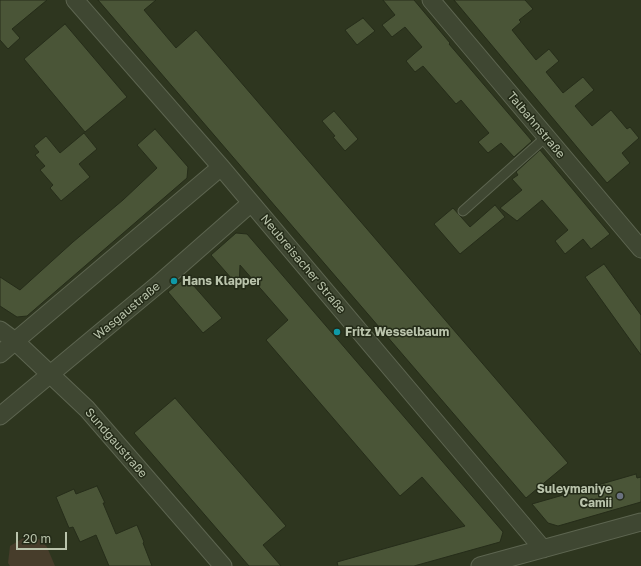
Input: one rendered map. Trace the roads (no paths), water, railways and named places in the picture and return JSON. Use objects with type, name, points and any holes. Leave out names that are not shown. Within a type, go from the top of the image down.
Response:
[{"type":"street","name":"Neubreisacher Straße","points":[[75,0],[251,202],[543,548]]},
{"type":"street","name":"Talbahnstraße","points":[[431,0],[641,249]]},
{"type":"street","points":[[0,354],[221,167]]},
{"type":"street","name":"Wasgaustraße","points":[[0,416],[161,282],[251,202]]},
{"type":"street","name":"Sundgaustraße","points":[[0,330],[15,341],[87,409],[223,566]]},
{"type":"street","points":[[480,566],[641,522]]},
{"type":"lane","points":[[463,211],[546,137]]},
{"type":"place","name":"Hans Klapper","points":[[174,281]]},
{"type":"place","name":"Fritz Wesselbaum","points":[[337,332]]},
{"type":"place","name":"Suleymaniye Camii","points":[[620,496]]}]
